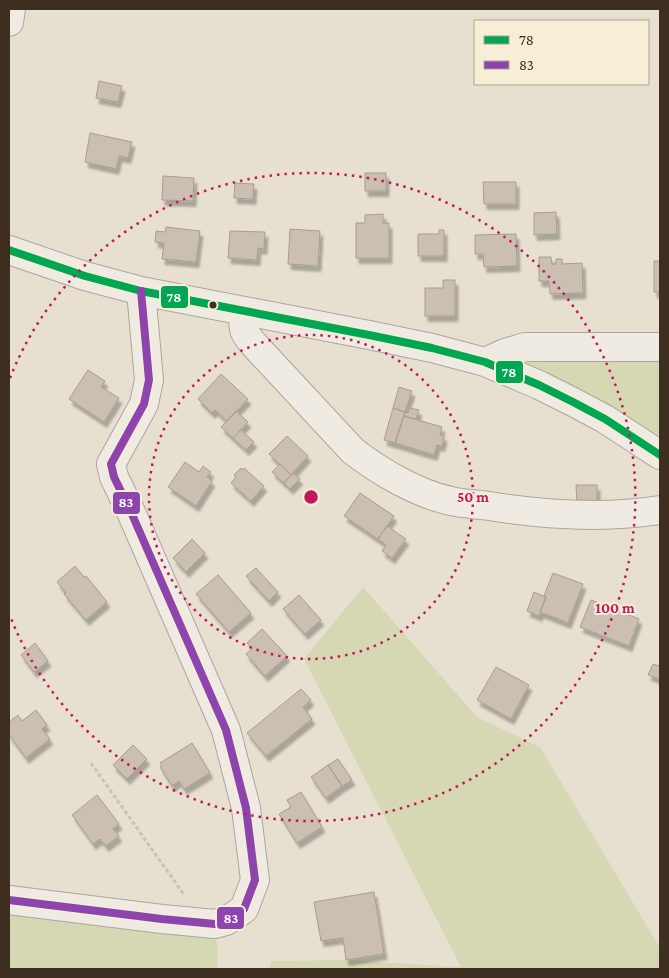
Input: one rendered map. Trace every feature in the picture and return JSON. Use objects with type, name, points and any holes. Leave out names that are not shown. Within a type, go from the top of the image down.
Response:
[{"type":"street","points":[[9,22],[11,9]]},
{"type":"street","points":[[9,250],[85,276],[141,290],[432,348],[484,362],[539,385],[573,402],[605,419],[660,455]]},
{"type":"street","points":[[9,900],[214,924],[226,921],[244,909],[255,880],[246,808],[226,730],[139,530],[114,478],[111,464],[144,404],[149,380],[141,290]]},
{"type":"street","points":[[244,312],[242,323],[244,331],[260,351],[353,451],[367,462],[401,482],[451,501],[532,513],[598,516],[660,510]]},
{"type":"street","points":[[484,362],[525,347],[660,347]]},
{"type":"path","points":[[91,763],[186,898]]},
{"type":"green space","points":[[524,352],[660,354],[660,442],[619,416],[521,362]]},
{"type":"green space","points":[[363,587],[477,717],[540,747],[660,948],[660,969],[270,969],[271,961],[346,960],[461,967],[304,659]]},
{"type":"green space","points":[[9,907],[131,922],[217,940],[217,969],[9,969]]},
{"type":"building","points":[[99,81],[122,86],[118,102],[96,98]]},
{"type":"building","points":[[90,133],[132,142],[128,158],[119,156],[116,169],[85,162]]},
{"type":"building","points":[[365,173],[386,173],[386,191],[365,191]]},
{"type":"building","points":[[163,176],[194,178],[193,201],[162,200]]},
{"type":"building","points":[[483,182],[516,182],[516,204],[484,204]]},
{"type":"building","points":[[235,183],[254,184],[253,199],[234,198]]},
{"type":"building","points":[[556,212],[557,234],[534,235],[534,213]]},
{"type":"building","points":[[383,214],[383,223],[389,223],[389,258],[356,258],[356,223],[365,223],[365,215]]},
{"type":"building","points":[[166,227],[200,231],[196,262],[162,259],[164,243],[155,242],[156,231],[165,232]]},
{"type":"building","points":[[290,229],[320,231],[318,266],[288,264]]},
{"type":"building","points":[[439,230],[444,230],[444,256],[418,256],[418,234],[439,234]]},
{"type":"building","points":[[230,231],[265,232],[264,249],[258,248],[257,260],[228,258]]},
{"type":"building","points":[[516,234],[517,266],[484,267],[483,254],[475,254],[475,235]]},
{"type":"building","points":[[539,257],[551,257],[552,264],[556,264],[556,259],[562,259],[562,264],[582,263],[583,293],[550,294],[549,281],[539,281]]},
{"type":"building","points":[[654,261],[660,261],[660,292],[654,292]]},
{"type":"building","points":[[443,280],[455,280],[455,316],[425,316],[425,288],[443,288]]},
{"type":"building","points":[[88,370],[105,381],[101,387],[119,398],[104,422],[69,399]]},
{"type":"building","points":[[221,374],[248,399],[227,421],[215,410],[212,413],[198,399]]},
{"type":"building","points":[[399,387],[412,391],[405,412],[393,408]]},
{"type":"building","points":[[393,408],[405,412],[395,443],[384,440]]},
{"type":"building","points":[[409,408],[419,410],[416,419],[404,416],[405,412],[408,413]]},
{"type":"building","points":[[236,411],[248,422],[233,438],[221,427]]},
{"type":"building","points":[[404,416],[442,427],[440,435],[444,436],[442,446],[437,445],[434,455],[395,443]]},
{"type":"building","points":[[241,430],[254,442],[246,450],[233,438]]},
{"type":"building","points":[[287,436],[308,456],[291,475],[269,454]]},
{"type":"building","points":[[185,462],[199,472],[203,466],[211,472],[207,477],[212,481],[196,506],[168,487]]},
{"type":"building","points":[[280,464],[291,475],[284,483],[272,472]]},
{"type":"building","points":[[241,468],[243,470],[244,468],[264,486],[251,501],[231,483],[236,477],[234,475]]},
{"type":"building","points":[[293,473],[300,479],[290,489],[284,483]]},
{"type":"building","points":[[576,485],[597,485],[597,505],[577,504]]},
{"type":"building","points":[[360,493],[394,516],[378,539],[344,516]]},
{"type":"building","points":[[387,526],[406,539],[392,558],[382,551],[386,545],[378,539]]},
{"type":"building","points":[[192,539],[205,553],[186,572],[173,558]]},
{"type":"building","points":[[75,566],[84,577],[86,576],[107,602],[86,620],[64,594],[66,593],[57,582]]},
{"type":"building","points":[[256,568],[278,592],[269,601],[246,576]]},
{"type":"building","points":[[553,573],[583,584],[568,623],[540,612]]},
{"type":"building","points":[[218,575],[251,613],[229,632],[196,594]]},
{"type":"building","points":[[534,592],[546,597],[539,616],[527,611]]},
{"type":"building","points":[[299,595],[321,620],[305,634],[283,609]]},
{"type":"building","points":[[591,600],[639,619],[629,646],[580,627]]},
{"type":"building","points":[[262,629],[287,656],[265,676],[246,654],[252,649],[247,643]]},
{"type":"building","points":[[35,643],[48,661],[34,672],[21,655]]},
{"type":"building","points":[[653,664],[660,666],[660,679],[648,675]]},
{"type":"building","points":[[496,667],[529,685],[511,719],[477,700]]},
{"type":"building","points":[[301,689],[311,700],[303,707],[312,719],[266,756],[247,733]]},
{"type":"building","points":[[36,710],[47,725],[42,729],[50,739],[26,758],[9,735],[9,722],[18,715],[22,721]]},
{"type":"building","points":[[192,743],[210,773],[184,789],[179,781],[172,786],[160,767],[162,766],[160,763]]},
{"type":"building","points":[[133,745],[147,759],[127,779],[113,765]]},
{"type":"building","points":[[338,759],[352,780],[342,786],[328,765]]},
{"type":"building","points":[[328,765],[342,786],[326,798],[311,777]]},
{"type":"building","points":[[301,792],[322,827],[297,843],[279,814],[291,807],[287,800]]},
{"type":"building","points":[[97,795],[119,824],[113,829],[119,836],[106,846],[100,839],[93,844],[72,815]]},
{"type":"building","points":[[374,892],[384,954],[346,960],[343,938],[321,941],[314,902]]},
{"type":"transit line","name":"78","points":[[9,250],[85,276],[141,291],[432,348],[485,362],[539,385],[605,419],[660,455]]},
{"type":"transit line","name":"83","points":[[9,900],[215,924],[226,921],[244,909],[255,880],[246,808],[226,730],[114,477],[111,464],[144,404],[149,380],[141,291]]}]
